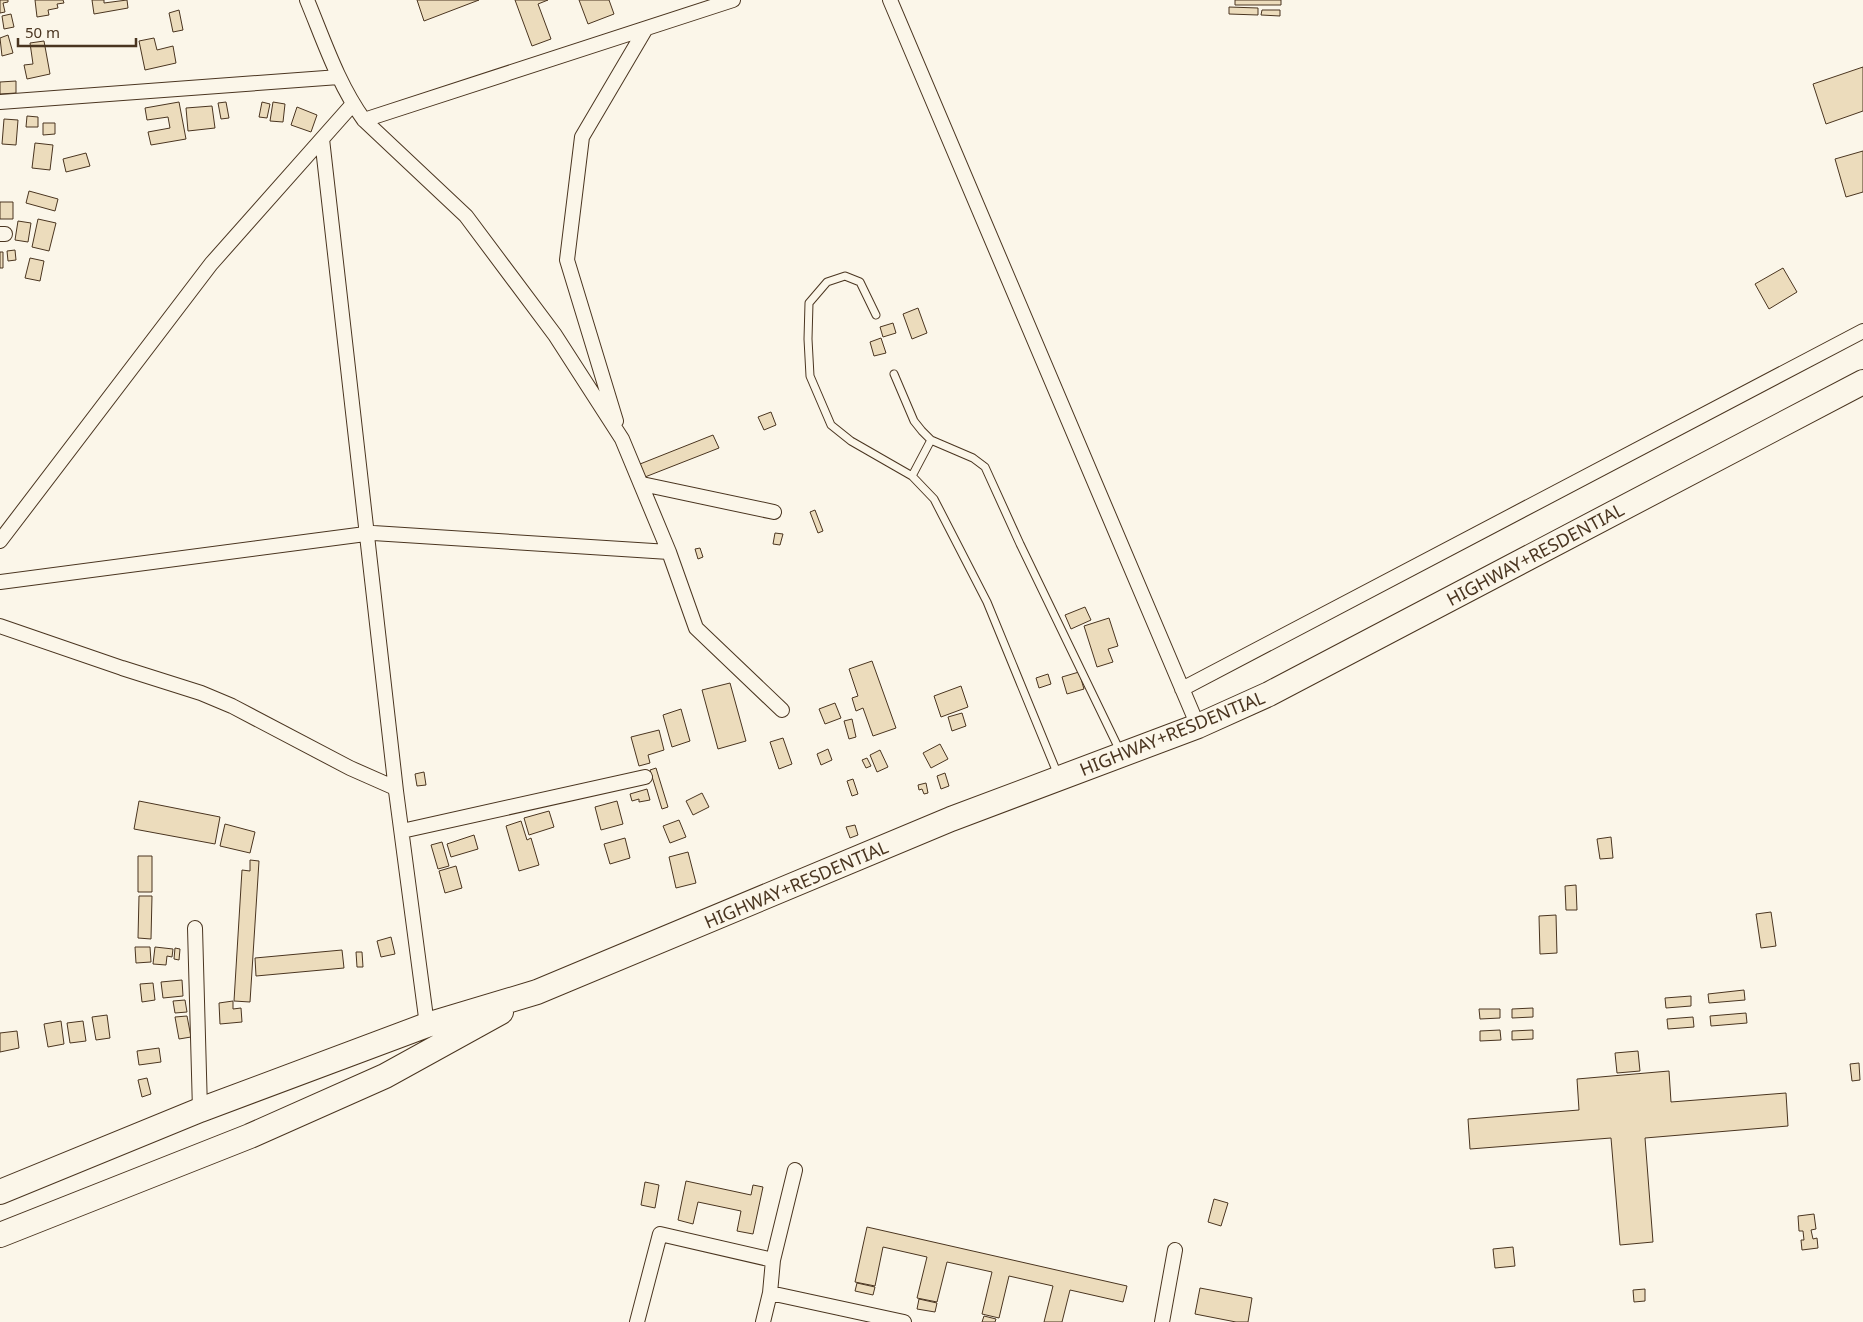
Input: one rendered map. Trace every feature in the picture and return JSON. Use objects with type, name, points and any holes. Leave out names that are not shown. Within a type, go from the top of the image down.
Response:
[{"type":"highway","name":"HIGHWAY+RESDENTIAL","points":[[537,992],[951,819],[1059,777],[1122,756],[1198,726],[1269,694],[1863,382]]},
{"type":"highway","points":[[0,1192],[200,1110],[427,1025],[537,992]]},
{"type":"highway","points":[[0,1235],[250,1136],[376,1080],[440,1047],[537,992]]},
{"type":"street","points":[[308,0],[352,104],[364,120],[466,216],[555,336],[622,439]]},
{"type":"street","points":[[364,120],[733,0]]},
{"type":"street","points":[[890,0],[1198,726]]},
{"type":"street","points":[[645,30],[582,137],[567,260],[622,439],[642,484],[696,628],[782,710]]},
{"type":"street","points":[[0,102],[339,77]]},
{"type":"street","points":[[0,541],[211,264],[352,104]]},
{"type":"street","points":[[322,140],[396,791],[427,1025]]},
{"type":"street","points":[[1182,689],[1863,330]]},
{"type":"street","points":[[642,484],[774,512]]},
{"type":"street","points":[[0,582],[373,533],[668,552]]},
{"type":"street","points":[[0,626],[224,703],[350,768],[393,787],[396,791]]},
{"type":"street","points":[[402,831],[645,777]]},
{"type":"street","points":[[195,928],[200,1110]]},
{"type":"street","points":[[763,1322],[770,1293],[773,1260],[796,1170]]},
{"type":"street","points":[[637,1322],[660,1234],[773,1260]]},
{"type":"street","points":[[1162,1322],[1175,1250]]},
{"type":"street","points":[[770,1293],[904,1322]]},
{"type":"lane","points":[[876,315],[860,282],[845,276],[827,282],[809,303],[810,376],[831,425],[851,441],[912,476],[934,499],[988,602],[1059,777]]},
{"type":"lane","points":[[894,374],[914,421],[931,440],[973,458],[985,467],[1122,756]]},
{"type":"lane","points":[[912,476],[931,440]]},
{"type":"building","points":[[0,0],[8,0],[8,2],[3,3],[5,12],[0,13]]},
{"type":"building","points":[[35,0],[63,0],[64,3],[57,4],[58,8],[48,10],[49,15],[37,17]]},
{"type":"building","points":[[92,0],[104,0],[104,3],[127,0],[128,8],[94,14]]},
{"type":"building","points":[[417,0],[479,0],[424,21]]},
{"type":"building","points":[[515,0],[548,0],[538,4],[551,39],[532,46]]},
{"type":"building","points":[[579,0],[609,0],[614,14],[588,24]]},
{"type":"building","points":[[1235,0],[1281,0],[1281,5],[1235,5]]},
{"type":"building","points":[[1229,7],[1258,8],[1258,15],[1229,14]]},
{"type":"building","points":[[179,10],[183,30],[173,32],[169,13]]},
{"type":"building","points":[[1262,10],[1280,10],[1280,16],[1261,15]]},
{"type":"building","points":[[11,14],[14,27],[4,29],[2,16]]},
{"type":"building","points":[[8,35],[13,53],[2,56],[0,38]]},
{"type":"building","points":[[154,38],[157,50],[173,46],[176,63],[145,70],[139,41]]},
{"type":"building","points":[[44,41],[50,74],[27,79],[24,65],[33,64],[30,43]]},
{"type":"building","points":[[1863,67],[1863,111],[1826,124],[1813,84]]},
{"type":"building","points":[[16,81],[16,93],[0,94],[0,82]]},
{"type":"building","points":[[179,102],[186,139],[151,145],[148,132],[170,128],[168,117],[147,120],[145,108]]},
{"type":"building","points":[[226,102],[229,118],[221,119],[218,103]]},
{"type":"building","points":[[262,102],[270,104],[267,118],[259,117]]},
{"type":"building","points":[[273,102],[285,104],[283,122],[270,121]]},
{"type":"building","points":[[212,106],[215,128],[188,131],[186,108]]},
{"type":"building","points":[[297,107],[317,115],[311,132],[291,125]]},
{"type":"building","points":[[27,116],[38,117],[38,127],[26,127]]},
{"type":"building","points":[[4,119],[18,120],[16,145],[2,144]]},
{"type":"building","points":[[43,123],[55,123],[55,134],[43,135]]},
{"type":"building","points":[[35,143],[53,145],[50,170],[32,168]]},
{"type":"building","points":[[1863,151],[1863,192],[1846,197],[1835,159]]},
{"type":"building","points":[[86,153],[90,166],[66,172],[63,159]]},
{"type":"building","points":[[29,191],[58,199],[55,211],[26,203]]},
{"type":"building","points":[[0,202],[13,202],[13,219],[0,219]]},
{"type":"building","points":[[38,219],[56,223],[49,251],[32,247]]},
{"type":"building","points":[[18,221],[31,223],[28,242],[15,240]]},
{"type":"building","points":[[15,250],[16,260],[8,261],[7,251]]},
{"type":"building","points":[[0,252],[3,252],[3,268],[0,268]]},
{"type":"building","points":[[30,258],[44,261],[40,281],[25,278]]},
{"type":"building","points":[[1783,268],[1797,292],[1769,309],[1755,284]]},
{"type":"building","points":[[918,308],[927,333],[912,339],[903,314]]},
{"type":"building","points":[[893,323],[896,333],[883,337],[880,327]]},
{"type":"building","points":[[881,338],[886,353],[874,356],[870,342]]},
{"type":"building","points":[[771,412],[776,425],[764,430],[758,417]]},
{"type":"building","points":[[713,435],[719,448],[645,477],[640,464]]},
{"type":"building","points":[[815,510],[823,531],[818,533],[810,512]]},
{"type":"building","points":[[775,533],[783,534],[780,545],[773,544]]},
{"type":"building","points":[[700,548],[703,557],[698,559],[695,549]]},
{"type":"building","points":[[1085,607],[1091,620],[1071,629],[1065,615]]},
{"type":"building","points":[[1109,618],[1118,646],[1108,649],[1113,662],[1097,667],[1084,626]]},
{"type":"building","points":[[872,661],[896,728],[873,736],[863,708],[856,711],[852,698],[858,696],[849,669]]},
{"type":"building","points":[[1079,672],[1084,689],[1067,694],[1062,677]]},
{"type":"building","points":[[1048,674],[1051,684],[1039,688],[1036,678]]},
{"type":"building","points":[[730,683],[746,741],[718,749],[702,690]]},
{"type":"building","points":[[961,686],[968,707],[941,717],[934,696]]},
{"type":"building","points":[[835,703],[841,718],[825,724],[819,709]]},
{"type":"building","points":[[681,709],[690,741],[672,747],[663,715]]},
{"type":"building","points":[[962,713],[966,726],[952,731],[948,717]]},
{"type":"building","points":[[852,719],[856,737],[849,739],[844,721]]},
{"type":"building","points":[[659,730],[664,750],[648,755],[650,763],[639,766],[631,737]]},
{"type":"building","points":[[783,738],[792,764],[779,769],[770,742]]},
{"type":"building","points":[[940,744],[948,759],[931,768],[923,753]]},
{"type":"building","points":[[828,749],[832,760],[821,765],[817,754]]},
{"type":"building","points":[[880,750],[888,767],[877,772],[870,755]]},
{"type":"building","points":[[867,758],[871,766],[866,768],[862,760]]},
{"type":"building","points":[[656,768],[668,807],[662,809],[650,770]]},
{"type":"building","points":[[424,772],[426,785],[417,786],[415,774]]},
{"type":"building","points":[[945,773],[949,786],[941,789],[937,776]]},
{"type":"building","points":[[853,779],[858,794],[852,796],[847,781]]},
{"type":"building","points":[[926,783],[928,793],[924,794],[922,789],[919,790],[918,785]]},
{"type":"building","points":[[647,789],[650,800],[639,802],[639,799],[632,801],[630,794]]},
{"type":"building","points":[[702,793],[709,807],[693,815],[686,801]]},
{"type":"building","points":[[139,801],[220,817],[215,844],[134,829]]},
{"type":"building","points":[[617,801],[623,824],[601,830],[595,807]]},
{"type":"building","points":[[549,811],[554,827],[529,835],[524,818]]},
{"type":"building","points":[[679,820],[686,837],[670,843],[663,826]]},
{"type":"building","points":[[521,821],[527,840],[531,838],[539,865],[519,871],[506,826]]},
{"type":"building","points":[[225,824],[255,832],[250,853],[220,846]]},
{"type":"building","points":[[855,825],[858,835],[850,838],[846,827]]},
{"type":"building","points":[[474,835],[478,849],[451,857],[447,844]]},
{"type":"building","points":[[1611,837],[1613,858],[1600,859],[1597,839]]},
{"type":"building","points":[[625,838],[630,858],[610,864],[604,844]]},
{"type":"building","points":[[442,842],[449,866],[438,869],[431,845]]},
{"type":"building","points":[[688,852],[696,883],[676,888],[669,857]]},
{"type":"building","points":[[138,856],[152,856],[152,892],[138,892]]},
{"type":"building","points":[[250,860],[259,861],[250,1002],[234,1001],[242,870],[250,871]]},
{"type":"building","points":[[456,866],[462,888],[445,893],[439,871]]},
{"type":"building","points":[[1576,885],[1577,910],[1566,910],[1565,886]]},
{"type":"building","points":[[139,896],[152,896],[151,939],[138,938]]},
{"type":"building","points":[[1771,912],[1776,946],[1761,948],[1756,914]]},
{"type":"building","points":[[1556,915],[1557,953],[1540,954],[1539,916]]},
{"type":"building","points":[[391,937],[395,954],[381,957],[377,941]]},
{"type":"building","points":[[135,947],[150,947],[151,962],[136,963]]},
{"type":"building","points":[[155,947],[173,949],[172,957],[167,956],[166,965],[153,964]]},
{"type":"building","points":[[175,948],[180,949],[179,960],[174,959]]},
{"type":"building","points":[[342,950],[344,968],[256,976],[255,958]]},
{"type":"building","points":[[356,952],[362,952],[363,967],[357,967]]},
{"type":"building","points":[[182,980],[183,996],[163,998],[161,982]]},
{"type":"building","points":[[153,983],[155,1000],[142,1002],[140,984]]},
{"type":"building","points":[[1744,990],[1745,1000],[1709,1003],[1708,994]]},
{"type":"building","points":[[1691,996],[1691,1006],[1666,1008],[1665,998]]},
{"type":"building","points":[[185,1000],[187,1012],[175,1013],[173,1001]]},
{"type":"building","points":[[233,1001],[233,1009],[241,1008],[242,1022],[220,1024],[219,1003]]},
{"type":"building","points":[[1533,1008],[1533,1017],[1512,1018],[1512,1009]]},
{"type":"building","points":[[1479,1009],[1500,1009],[1500,1018],[1480,1019]]},
{"type":"building","points":[[1746,1013],[1747,1023],[1711,1026],[1710,1016]]},
{"type":"building","points":[[107,1015],[110,1038],[96,1040],[92,1017]]},
{"type":"building","points":[[187,1016],[191,1037],[179,1039],[175,1017]]},
{"type":"building","points":[[1693,1017],[1694,1027],[1668,1029],[1667,1019]]},
{"type":"building","points":[[61,1021],[64,1044],[48,1047],[44,1024]]},
{"type":"building","points":[[83,1021],[86,1041],[70,1043],[67,1023]]},
{"type":"building","points":[[1500,1030],[1501,1040],[1480,1041],[1480,1031]]},
{"type":"building","points":[[1533,1030],[1533,1039],[1512,1040],[1512,1031]]},
{"type":"building","points":[[17,1031],[19,1048],[0,1052],[0,1033]]},
{"type":"building","points":[[159,1048],[161,1062],[139,1065],[137,1051]]},
{"type":"building","points":[[1638,1051],[1640,1071],[1617,1073],[1615,1053]]},
{"type":"building","points":[[1859,1063],[1860,1080],[1852,1081],[1850,1064]]},
{"type":"building","points":[[1669,1071],[1671,1102],[1786,1093],[1788,1126],[1645,1138],[1653,1242],[1620,1245],[1611,1138],[1470,1149],[1468,1119],[1579,1110],[1577,1079]]},
{"type":"building","points":[[147,1078],[151,1094],[142,1097],[138,1080]]},
{"type":"building","points":[[686,1181],[751,1195],[753,1185],[763,1187],[753,1234],[737,1231],[741,1211],[698,1202],[693,1224],[678,1220]]},
{"type":"building","points":[[645,1182],[659,1185],[655,1208],[641,1205]]},
{"type":"building","points":[[1214,1199],[1228,1203],[1221,1226],[1208,1222]]},
{"type":"building","points":[[1814,1214],[1816,1229],[1811,1230],[1813,1239],[1817,1238],[1818,1248],[1802,1250],[1801,1240],[1804,1240],[1803,1231],[1799,1231],[1798,1216]]},
{"type":"building","points":[[867,1227],[1127,1286],[1123,1302],[1070,1290],[1062,1322],[1044,1322],[1053,1286],[1009,1276],[999,1318],[982,1314],[992,1272],[947,1262],[937,1302],[917,1298],[927,1257],[883,1247],[875,1286],[855,1282]]},
{"type":"building","points":[[1513,1247],[1515,1266],[1495,1268],[1493,1249]]},
{"type":"building","points":[[857,1283],[875,1287],[873,1295],[855,1291]]},
{"type":"building","points":[[1200,1288],[1252,1298],[1248,1322],[1236,1322],[1195,1314]]},
{"type":"building","points":[[1645,1289],[1645,1301],[1634,1302],[1633,1290]]},
{"type":"building","points":[[919,1299],[937,1303],[935,1312],[917,1309]]},
{"type":"building","points":[[984,1316],[996,1319],[995,1322],[982,1322]]}]
